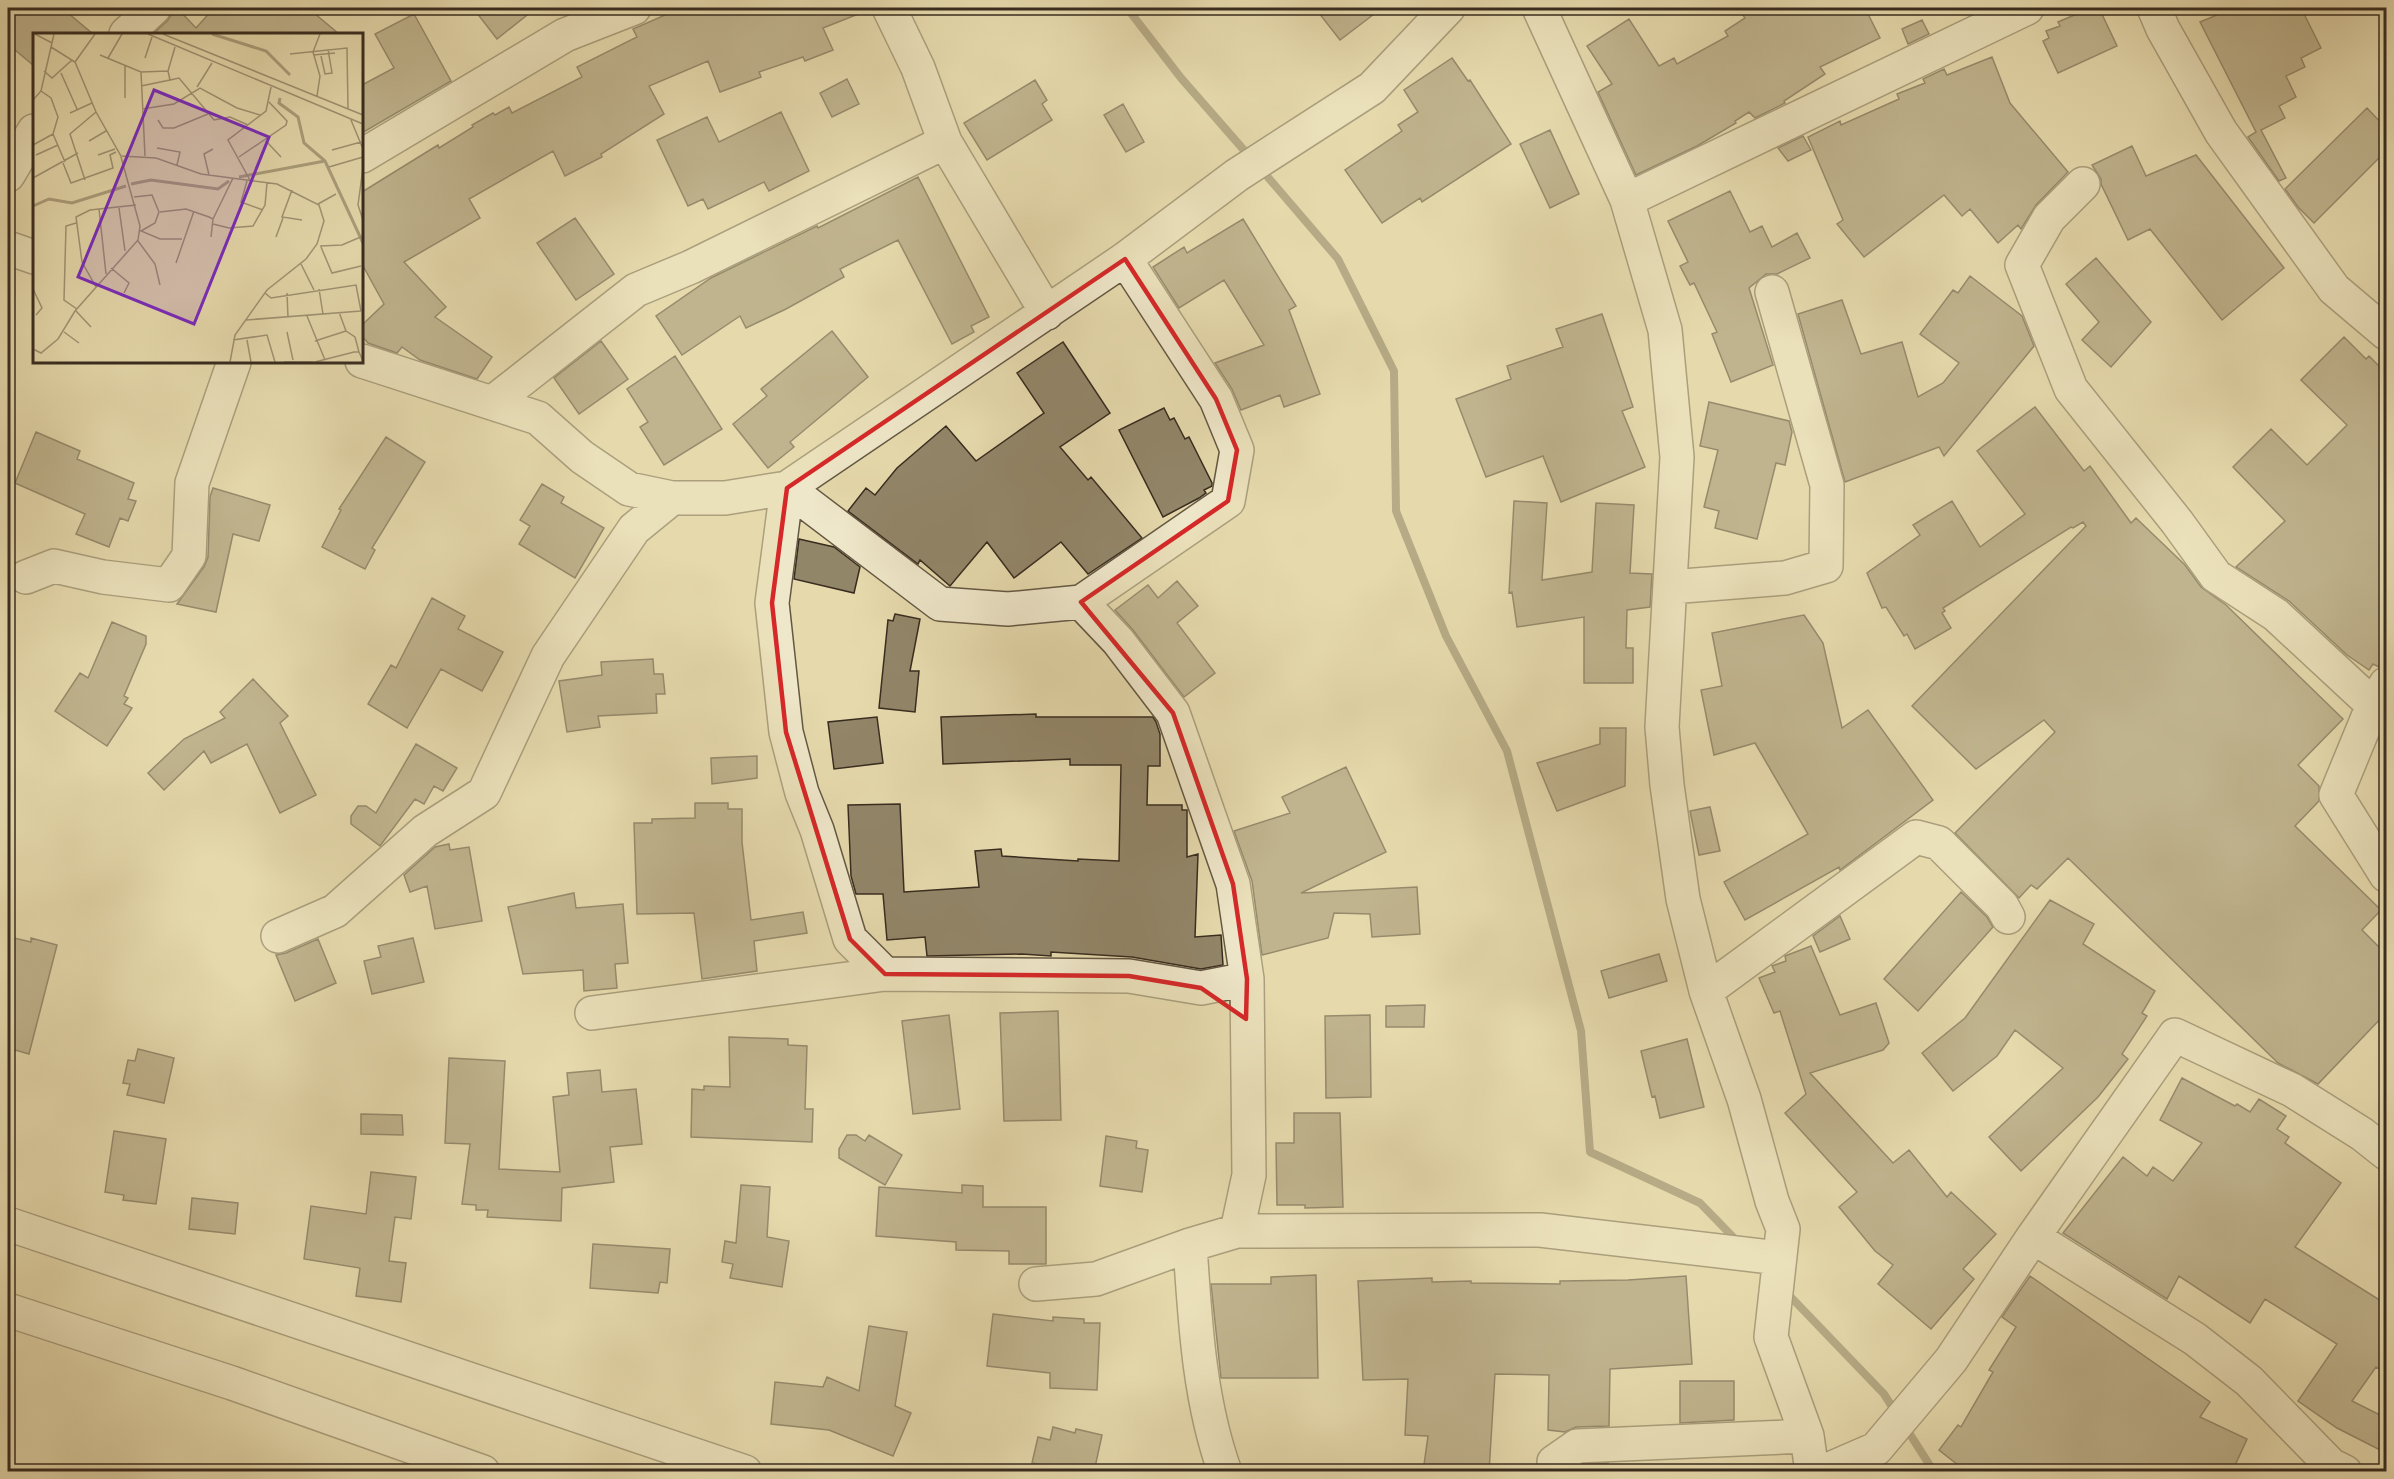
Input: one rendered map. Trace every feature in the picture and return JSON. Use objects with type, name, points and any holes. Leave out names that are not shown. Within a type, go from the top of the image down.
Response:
[{"type":"street","points":[[127,33],[154,8]]},
{"type":"street","points":[[363,155],[566,35],[634,8]]},
{"type":"street","points":[[889,8],[918,68],[945,142],[1047,314]]},
{"type":"street","points":[[363,361],[538,418],[582,457],[629,489],[672,498],[725,498],[787,489],[1125,260],[1237,175],[1372,88],[1448,8]]},
{"type":"street","points":[[1539,8],[1627,200],[1665,330],[1677,457],[1662,727],[1666,773],[1683,899],[1706,991],[1744,1099],[1772,1201],[1783,1229],[1772,1337],[1807,1436],[1812,1472]]},
{"type":"street","points":[[1627,200],[2028,8]]},
{"type":"street","points":[[2154,8],[2163,29],[2221,132],[2247,169],[2334,290],[2386,333]]},
{"type":"street","points":[[8,176],[33,134]]},
{"type":"street","points":[[492,402],[636,290],[691,267],[945,142]]},
{"type":"street","points":[[2083,184],[2049,218],[2022,265],[2071,389],[2177,522],[2216,576],[2276,615],[2380,694],[2336,795],[2386,875]]},
{"type":"street","points":[[8,248],[33,257]]},
{"type":"street","points":[[787,489],[940,604],[1008,609],[1081,602],[1228,501],[1237,450],[1216,399],[1125,260]]},
{"type":"street","points":[[1670,587],[1785,578],[1826,566],[1827,485],[1772,292]]},
{"type":"street","points":[[26,577],[54,566],[104,577],[169,585],[189,556],[192,483],[234,363]]},
{"type":"street","points":[[787,489],[772,603],[786,732],[802,793],[817,830],[850,939],[885,974]]},
{"type":"street","points":[[278,936],[335,911],[425,831],[484,793],[548,656],[634,528],[672,498]]},
{"type":"street","points":[[1081,602],[1118,640],[1173,713],[1233,884],[1247,979],[1249,1175],[1237,1231]]},
{"type":"street","points":[[1706,991],[1916,837],[1939,843],[2002,906],[2008,917]]},
{"type":"street","points":[[592,1013],[885,974],[1129,976],[1201,988],[1247,979]]},
{"type":"street","points":[[1201,988],[1246,1019]]},
{"type":"street","points":[[1823,1472],[1876,1449],[1951,1360],[2033,1237],[2175,1035],[2292,1090],[2362,1134],[2386,1153]]},
{"type":"street","points":[[8,1224],[745,1472]]},
{"type":"street","points":[[1036,1284],[1096,1279],[1190,1245],[1237,1231],[1540,1230],[1779,1258]]},
{"type":"street","points":[[2033,1237],[2195,1339],[2249,1381],[2335,1470]]},
{"type":"street","points":[[1190,1245],[1196,1336],[1214,1441],[1225,1472]]},
{"type":"street","points":[[8,1310],[232,1383],[483,1472]]},
{"type":"street","points":[[1554,1472],[1554,1462],[1577,1446],[1807,1436]]},
{"type":"highlighted area","points":[[1125,259],[1216,399],[1237,450],[1228,501],[1081,602],[1173,713],[1233,884],[1247,979],[1246,1019],[1201,988],[1129,976],[885,974],[850,939],[786,732],[772,603],[787,488]]},
{"type":"building","points":[[8,8],[62,8],[92,33],[33,33],[33,65],[8,44]]},
{"type":"building","points":[[172,8],[177,8],[196,28],[214,8],[308,8],[338,33],[154,33],[172,14]]},
{"type":"building","points":[[473,8],[536,8],[497,39]]},
{"type":"building","points":[[681,8],[871,9],[823,28],[833,50],[805,61],[803,57],[759,72],[761,77],[720,92],[708,61],[649,86],[664,114],[601,154],[602,157],[565,176],[553,151],[469,199],[480,218],[404,262],[446,307],[435,317],[492,357],[477,379],[420,360],[402,347],[397,353],[368,343],[363,337],[363,324],[384,304],[363,266],[363,191],[438,145],[439,148],[493,113],[495,115],[509,107],[512,113],[582,77],[577,67],[637,37],[633,29]]},
{"type":"building","points":[[1315,8],[1382,8],[1340,40]]},
{"type":"building","points":[[1738,8],[1865,8],[1880,38],[1820,67],[1825,74],[1784,101],[1785,103],[1755,118],[1749,112],[1735,121],[1736,123],[1697,146],[1636,175],[1598,92],[1612,84],[1587,46],[1629,19],[1659,66],[1674,58],[1677,64],[1728,36],[1725,31],[1745,18]]},
{"type":"building","points":[[2091,8],[2099,8],[2117,46],[2058,73],[2043,41],[2049,38],[2046,31],[2060,26],[2058,22]]},
{"type":"building","points":[[2234,8],[2301,8],[2321,48],[2301,58],[2305,67],[2286,76],[2296,97],[2279,106],[2285,118],[2261,130],[2286,178],[2279,181],[2248,137],[2256,132],[2200,22]]},
{"type":"building","points":[[414,14],[451,81],[363,132],[363,84],[394,68],[375,34]]},
{"type":"building","points":[[1922,20],[1929,34],[1908,44],[1902,29]]},
{"type":"building","points":[[1992,57],[2010,103],[2068,172],[2036,205],[2021,229],[2018,225],[1998,243],[1970,209],[1962,216],[1944,195],[1864,257],[1837,224],[1843,220],[1808,137],[1840,121],[1841,125],[1899,99],[1897,94],[1925,83],[1923,79],[1944,69],[1947,75]]},
{"type":"building","points":[[1452,58],[1468,81],[1470,80],[1511,144],[1422,202],[1420,198],[1382,223],[1345,170],[1402,131],[1398,125],[1418,112],[1404,90]]},
{"type":"building","points":[[847,79],[859,104],[832,117],[820,93]]},
{"type":"building","points":[[1035,80],[1047,100],[1042,104],[1052,120],[987,160],[964,123]]},
{"type":"building","points":[[1123,104],[1144,142],[1126,152],[1104,115]]},
{"type":"building","points":[[2367,108],[2386,128],[2386,151],[2314,223],[2285,189]]},
{"type":"building","points":[[781,112],[809,171],[769,191],[764,182],[708,209],[703,199],[688,206],[657,140],[707,117],[719,142]]},
{"type":"building","points":[[1550,130],[1579,194],[1550,208],[1520,144]]},
{"type":"building","points":[[1803,136],[1811,150],[1788,161],[1778,148]]},
{"type":"building","points":[[2132,146],[2146,176],[2196,155],[2284,268],[2222,320],[2150,229],[2128,240],[2101,184],[2101,179],[2092,165]]},
{"type":"building","points":[[918,177],[989,317],[971,326],[974,332],[952,344],[898,240],[840,269],[844,277],[786,309],[746,328],[740,316],[682,355],[656,316],[711,278],[817,226],[818,228]]},
{"type":"building","points":[[1730,191],[1750,232],[1762,226],[1772,247],[1797,233],[1810,258],[1777,274],[1766,274],[1749,288],[1773,365],[1731,382],[1712,334],[1717,332],[1694,283],[1690,285],[1680,266],[1688,262],[1668,221]]},
{"type":"building","points":[[575,218],[614,274],[576,300],[537,243]]},
{"type":"building","points":[[1243,219],[1296,306],[1289,310],[1320,394],[1284,407],[1280,395],[1241,410],[1232,389],[1215,363],[1264,345],[1224,280],[1179,308],[1153,267],[1184,247],[1187,253]]},
{"type":"building","points":[[2096,258],[2151,322],[2111,367],[2082,340],[2099,322],[2066,284]]},
{"type":"building","points":[[1970,276],[2022,316],[2034,346],[1944,456],[1939,447],[1845,482],[1798,314],[1842,300],[1861,354],[1902,342],[1918,397],[1943,383],[1959,363],[1920,334],[1953,290],[1958,293]]},
{"type":"building","points":[[1602,314],[1633,407],[1622,411],[1645,467],[1561,502],[1543,456],[1486,477],[1456,399],[1511,379],[1507,366],[1563,347],[1556,329]]},
{"type":"building","points":[[832,331],[868,377],[790,442],[794,447],[768,468],[733,424],[767,396],[761,389]]},
{"type":"building","points":[[2344,337],[2366,359],[2369,356],[2386,373],[2386,665],[2379,667],[2373,664],[2369,670],[2347,655],[2289,601],[2236,567],[2285,521],[2233,467],[2271,429],[2307,465],[2347,425],[2301,380]]},
{"type":"building","points":[[601,341],[628,379],[579,414],[554,378]]},
{"type":"building","points":[[1063,342],[1110,413],[1060,447],[1088,480],[1091,477],[1142,538],[1088,574],[1061,542],[1014,578],[987,542],[950,586],[920,560],[918,564],[848,511],[866,488],[875,495],[897,468],[946,426],[976,461],[1044,413],[1017,373]]},
{"type":"building","points":[[675,356],[722,429],[664,465],[640,427],[648,422],[627,389]]},
{"type":"building","points":[[1709,402],[1789,421],[1792,432],[1785,465],[1776,463],[1757,539],[1715,528],[1719,511],[1704,507],[1718,450],[1700,446]]},
{"type":"building","points":[[2035,407],[2084,471],[2090,466],[2131,523],[2136,518],[2185,565],[2201,587],[2226,605],[2343,719],[2298,765],[2319,786],[2319,801],[2295,826],[2381,910],[2362,930],[2386,954],[2386,1013],[2318,1084],[2278,1063],[2068,858],[2037,889],[2031,885],[2019,898],[1955,833],[2055,732],[2044,720],[1976,769],[1912,706],[2086,526],[2083,522],[2071,527],[1943,608],[1945,611],[1942,613],[1951,628],[1915,649],[1907,634],[1904,636],[1886,607],[1882,608],[1867,573],[1920,535],[1913,525],[1952,501],[1980,547],[2025,514],[1977,451]]},
{"type":"building","points":[[1164,408],[1170,420],[1174,418],[1185,439],[1189,437],[1212,486],[1204,490],[1206,493],[1199,498],[1163,517],[1119,430]]},
{"type":"building","points":[[36,432],[80,451],[77,459],[134,483],[128,499],[136,501],[128,521],[120,518],[109,547],[76,534],[85,514],[15,483]]},
{"type":"building","points":[[386,437],[425,462],[372,548],[375,550],[365,569],[322,547],[341,510],[339,509]]},
{"type":"building","points":[[542,484],[564,497],[561,503],[604,528],[575,578],[519,544],[530,526],[520,520]]},
{"type":"building","points":[[213,488],[270,505],[259,541],[233,534],[216,612],[177,604],[204,567],[208,557],[210,497]]},
{"type":"building","points":[[1514,501],[1547,503],[1542,580],[1592,572],[1596,503],[1634,505],[1630,573],[1652,574],[1650,607],[1627,610],[1626,648],[1633,648],[1633,683],[1584,683],[1584,617],[1517,627],[1512,592],[1509,593]]},
{"type":"building","points":[[799,539],[834,547],[860,567],[854,593],[794,579]]},
{"type":"building","points":[[1177,581],[1198,606],[1177,623],[1215,673],[1184,697],[1115,610],[1148,585],[1158,598]]},
{"type":"building","points":[[432,598],[465,616],[458,629],[503,652],[482,691],[441,669],[407,728],[368,704],[391,665],[396,668]]},
{"type":"building","points":[[895,614],[920,619],[910,671],[919,671],[915,712],[879,708],[888,620],[893,621]]},
{"type":"building","points":[[1804,615],[1823,643],[1842,728],[1868,710],[1933,800],[1840,870],[1839,867],[1745,920],[1724,882],[1808,834],[1755,743],[1714,755],[1701,690],[1722,686],[1712,633]]},
{"type":"building","points":[[112,622],[146,636],[146,644],[124,696],[128,698],[124,704],[132,708],[107,746],[55,711],[80,673],[88,678]]},
{"type":"building","points":[[653,659],[654,674],[663,674],[665,694],[656,694],[657,713],[598,716],[600,727],[567,732],[559,681],[602,675],[601,662]]},
{"type":"building","points":[[253,679],[288,716],[280,723],[316,795],[280,813],[247,744],[211,763],[204,751],[164,790],[148,773],[184,739],[225,718],[220,712]]},
{"type":"building","points":[[1036,714],[1036,717],[1153,717],[1160,734],[1160,766],[1148,766],[1147,805],[1182,805],[1182,810],[1187,810],[1187,857],[1198,854],[1195,937],[1221,935],[1223,965],[1201,969],[1132,957],[1051,952],[1051,956],[1022,954],[927,956],[925,937],[887,940],[883,894],[856,894],[851,876],[848,805],[900,804],[904,892],[979,887],[975,851],[1001,849],[1002,856],[1119,861],[1121,765],[1070,765],[1070,759],[943,764],[941,717]]},
{"type":"building","points":[[877,717],[883,763],[834,769],[828,722]]},
{"type":"building","points":[[1600,728],[1626,728],[1625,786],[1557,811],[1537,763],[1600,744]]},
{"type":"building","points":[[416,744],[457,768],[443,791],[434,786],[424,804],[415,799],[380,846],[351,824],[351,816],[358,806],[366,806],[376,813]]},
{"type":"building","points":[[757,756],[757,778],[712,784],[711,758]]},
{"type":"building","points":[[1346,767],[1386,852],[1301,893],[1417,887],[1420,934],[1372,937],[1370,914],[1334,913],[1328,938],[1262,955],[1252,881],[1234,831],[1290,813],[1282,797]]},
{"type":"building","points":[[695,803],[728,803],[728,809],[742,809],[742,842],[751,920],[803,912],[807,933],[754,941],[757,971],[702,979],[694,913],[637,914],[634,823],[652,823],[652,819],[695,818]]},
{"type":"building","points":[[1710,807],[1720,851],[1699,855],[1690,811]]},
{"type":"building","points":[[449,844],[450,850],[469,847],[482,921],[435,929],[427,886],[410,892],[404,875],[435,847]]},
{"type":"building","points":[[1961,892],[1987,917],[1993,927],[1918,1011],[1884,979]]},
{"type":"building","points":[[574,893],[576,908],[623,904],[628,963],[615,964],[617,988],[584,991],[583,970],[523,974],[508,907]]},
{"type":"building","points":[[2050,900],[2094,924],[2083,944],[2155,991],[2142,1013],[2147,1016],[2122,1054],[2128,1059],[2098,1097],[2021,1171],[1989,1137],[2063,1068],[2015,1030],[1997,1056],[1953,1091],[1922,1053],[1965,1018]]},
{"type":"building","points":[[1840,916],[1850,939],[1820,952],[1813,936]]},
{"type":"building","points":[[14,938],[31,942],[31,938],[57,945],[29,1054],[8,1048],[8,943],[12,945]]},
{"type":"building","points":[[413,938],[424,982],[372,994],[364,961],[381,957],[378,946]]},
{"type":"building","points":[[318,939],[336,983],[295,1001],[276,955]]},
{"type":"building","points":[[1811,946],[1840,1015],[1876,1003],[1889,1043],[1883,1050],[1810,1073],[1893,1163],[1909,1150],[1947,1197],[1951,1192],[1996,1234],[1963,1269],[1974,1279],[1931,1329],[1878,1284],[1893,1265],[1875,1251],[1839,1207],[1857,1192],[1785,1113],[1806,1094],[1780,1011],[1774,1013],[1759,978],[1775,972],[1772,966],[1786,961],[1785,956]]},
{"type":"building","points":[[1659,954],[1667,981],[1609,998],[1601,971]]},
{"type":"building","points":[[1425,1005],[1424,1027],[1386,1027],[1386,1006]]},
{"type":"building","points":[[1058,1011],[1061,1120],[1004,1121],[1000,1013]]},
{"type":"building","points":[[949,1015],[960,1109],[913,1114],[902,1021]]},
{"type":"building","points":[[1370,1015],[1371,1097],[1326,1098],[1325,1016]]},
{"type":"building","points":[[729,1037],[788,1039],[788,1045],[807,1046],[805,1109],[813,1109],[812,1142],[691,1137],[692,1089],[704,1090],[704,1086],[730,1087]]},
{"type":"building","points":[[1687,1039],[1704,1107],[1660,1118],[1655,1096],[1652,1097],[1641,1051]]},
{"type":"building","points":[[138,1049],[174,1058],[164,1103],[127,1095],[130,1084],[123,1083],[128,1060],[135,1061]]},
{"type":"building","points":[[449,1058],[505,1061],[499,1169],[560,1172],[553,1097],[569,1095],[567,1073],[600,1070],[602,1092],[636,1089],[642,1144],[610,1147],[614,1182],[562,1188],[561,1221],[487,1217],[488,1210],[476,1210],[476,1205],[462,1204],[470,1144],[445,1143]]},
{"type":"building","points":[[2182,1078],[2250,1112],[2259,1099],[2286,1116],[2277,1129],[2289,1137],[2285,1143],[2341,1183],[2295,1247],[2386,1304],[2386,1373],[2376,1367],[2352,1401],[2386,1418],[2386,1453],[2337,1428],[2298,1401],[2337,1344],[2265,1299],[2250,1323],[2179,1276],[2167,1299],[2063,1233],[2123,1157],[2147,1176],[2153,1167],[2173,1181],[2202,1143],[2160,1120]]},
{"type":"building","points":[[1294,1113],[1340,1113],[1343,1207],[1305,1208],[1305,1205],[1277,1205],[1276,1143],[1294,1143]]},
{"type":"building","points":[[361,1114],[402,1115],[403,1135],[361,1134]]},
{"type":"building","points":[[114,1131],[166,1139],[156,1204],[123,1200],[124,1195],[105,1192]]},
{"type":"building","points":[[847,1135],[856,1135],[865,1141],[869,1135],[902,1155],[885,1185],[839,1158],[839,1149]]},
{"type":"building","points":[[1106,1136],[1137,1141],[1136,1148],[1148,1150],[1142,1192],[1100,1186]]},
{"type":"building","points":[[371,1172],[416,1177],[411,1219],[395,1217],[389,1261],[406,1263],[401,1302],[356,1296],[360,1268],[304,1259],[311,1206],[366,1214]]},
{"type":"building","points":[[741,1185],[770,1187],[767,1237],[789,1241],[782,1287],[730,1278],[733,1264],[722,1262],[725,1241],[736,1243]]},
{"type":"building","points":[[962,1185],[983,1186],[983,1207],[1046,1207],[1046,1264],[1009,1264],[1009,1251],[956,1250],[956,1242],[876,1236],[879,1187],[962,1193]]},
{"type":"building","points":[[192,1198],[238,1203],[235,1234],[189,1229]]},
{"type":"building","points":[[593,1244],[670,1249],[667,1283],[660,1282],[658,1293],[590,1288]]},
{"type":"building","points":[[1316,1275],[1318,1378],[1221,1378],[1211,1284],[1271,1284],[1271,1277]]},
{"type":"building","points":[[1686,1276],[1692,1364],[1610,1369],[1609,1426],[1576,1427],[1565,1432],[1548,1430],[1549,1375],[1495,1374],[1489,1472],[1423,1472],[1428,1436],[1405,1435],[1408,1379],[1363,1380],[1358,1281],[1432,1278],[1432,1282],[1560,1284],[1560,1281]]},
{"type":"building","points":[[2030,1276],[2210,1402],[2200,1417],[2247,1439],[2232,1472],[1967,1472],[1939,1450],[1958,1425],[1961,1427],[1993,1372],[1989,1370],[2016,1327],[2002,1317]]},
{"type":"building","points":[[993,1314],[1053,1321],[1053,1317],[1084,1319],[1084,1323],[1100,1323],[1097,1390],[1050,1388],[1050,1373],[987,1366]]},
{"type":"building","points":[[869,1326],[907,1332],[895,1406],[911,1413],[893,1456],[829,1430],[771,1424],[775,1382],[823,1387],[827,1377],[859,1391]]},
{"type":"building","points":[[1680,1381],[1734,1381],[1734,1420],[1680,1423]]},
{"type":"building","points":[[1053,1427],[1075,1433],[1076,1429],[1102,1435],[1094,1472],[1042,1472],[1044,1465],[1032,1463],[1038,1437],[1050,1440]]},
{"type":"building","points":[[1608,1463],[1607,1472],[1573,1472],[1583,1464]]},
{"type":"waterway","points":[[1127,8],[1181,78],[1250,157]]},
{"type":"waterway","points":[[1260,168],[1338,259],[1394,371],[1396,511],[1446,636],[1507,751],[1581,1031],[1590,1152],[1700,1203],[1737,1241]]},
{"type":"waterway","points":[[1785,1291],[1884,1394],[1896,1413]]},
{"type":"waterway","points":[[1906,1428],[1934,1472]]}]
